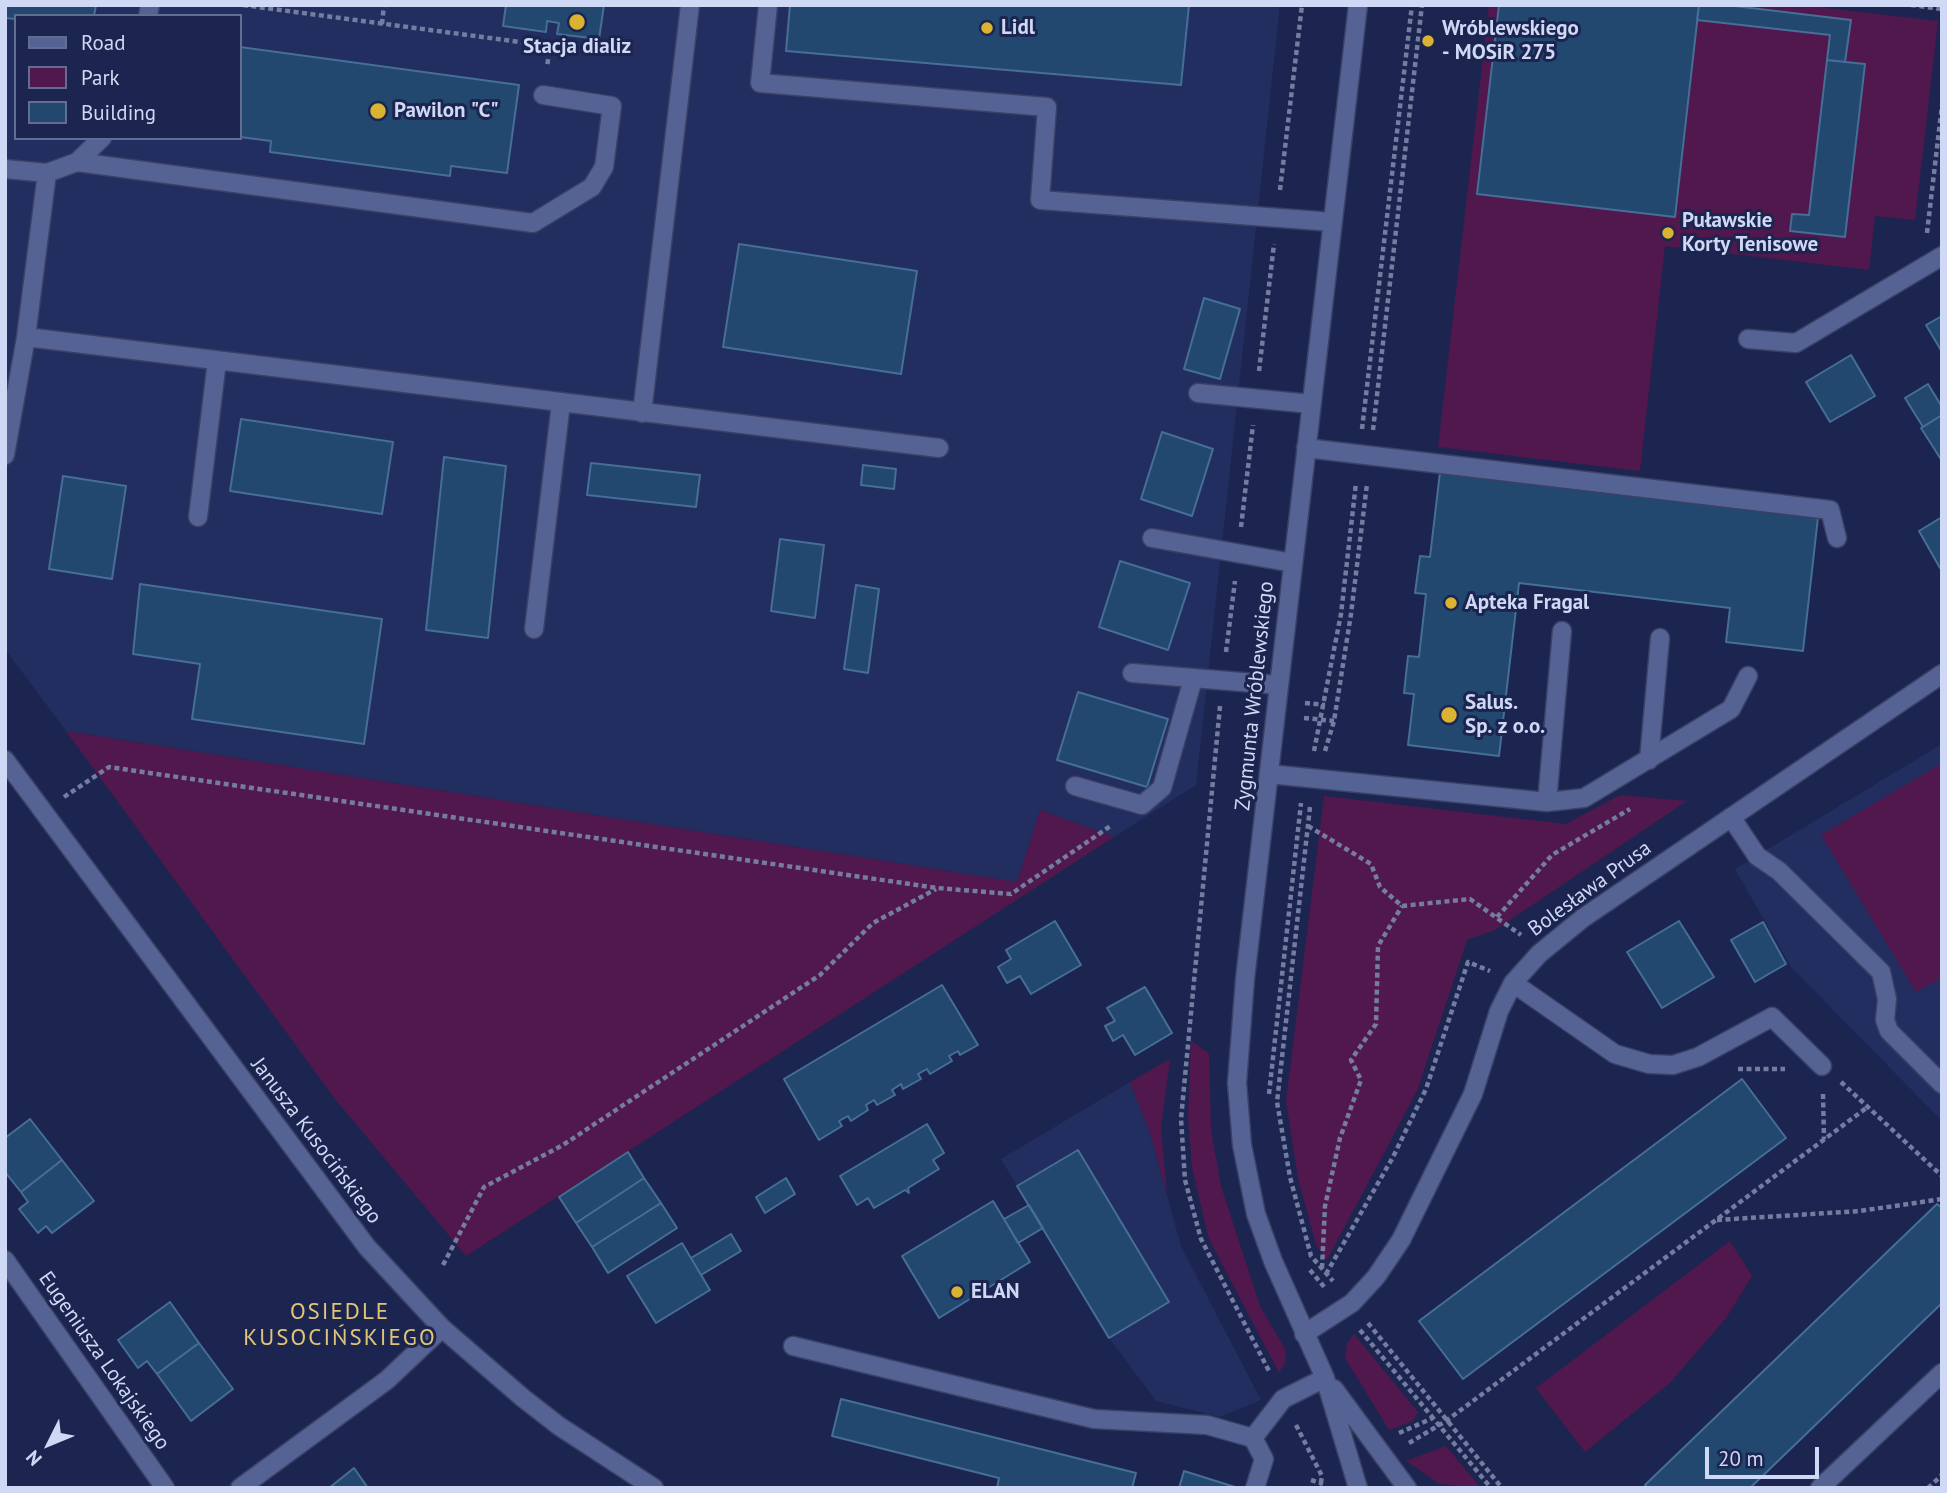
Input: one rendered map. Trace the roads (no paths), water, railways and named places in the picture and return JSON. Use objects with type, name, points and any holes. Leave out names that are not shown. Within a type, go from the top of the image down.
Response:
[{"type":"street","points":[[642,413],[691,5]]},
{"type":"street","points":[[768,5],[760,83],[1047,107],[1040,200],[1333,222]]},
{"type":"street","name":"Zygmunta Wróblewskiego","points":[[1358,5],[1278,685],[1245,979],[1237,1083],[1242,1145],[1256,1214],[1304,1334],[1325,1378],[1358,1488]]},
{"type":"street","points":[[77,162],[533,223],[592,187],[604,167],[612,106],[543,95]]},
{"type":"street","points":[[5,169],[47,173],[77,162],[100,140]]},
{"type":"street","points":[[5,454],[26,337],[47,173]]},
{"type":"street","points":[[1748,339],[1796,343],[1942,256]]},
{"type":"street","points":[[26,337],[939,448]]},
{"type":"street","points":[[198,517],[217,361]]},
{"type":"street","points":[[1198,393],[1311,404]]},
{"type":"street","points":[[534,629],[561,403]]},
{"type":"street","points":[[1306,448],[1830,510],[1837,538]]},
{"type":"street","points":[[1152,538],[1293,563]]},
{"type":"street","points":[[1547,802],[1562,631]]},
{"type":"street","points":[[1649,760],[1660,638]]},
{"type":"street","points":[[1132,673],[1278,685]]},
{"type":"street","name":"Bolesława Prusa","points":[[1304,1334],[1342,1309],[1376,1277],[1401,1240],[1473,1094],[1499,1011],[1513,984],[1539,954],[1583,918],[1942,674]]},
{"type":"street","points":[[1269,774],[1547,802],[1584,798],[1731,709],[1748,676]]},
{"type":"street","points":[[1075,786],[1142,805],[1162,788],[1194,679]]},
{"type":"street","name":"Janusza Kusocińskiego","points":[[5,760],[367,1247],[442,1328],[559,1426],[654,1488]]},
{"type":"street","points":[[1731,817],[1757,856],[1779,871],[1881,972],[1887,999],[1885,1020],[1889,1031],[1942,1084]]},
{"type":"street","points":[[1513,984],[1615,1054],[1649,1064],[1673,1065],[1698,1057],[1772,1017],[1822,1066]]},
{"type":"street","name":"Eugeniusza Lokajskiego","points":[[5,1261],[165,1488]]},
{"type":"street","points":[[240,1488],[387,1380],[442,1328]]},
{"type":"street","points":[[793,1346],[1094,1419],[1207,1425],[1253,1438],[1264,1459],[1255,1488]]},
{"type":"street","points":[[1820,1488],[1942,1373]]},
{"type":"street","points":[[1253,1438],[1283,1399],[1325,1378]]},
{"type":"street","name":"Zygmunta Wróblewskiego","points":[[1325,1378],[1407,1488]]},
{"type":"place","name":"Stacja dializ","points":[[577,22]]},
{"type":"place","name":"Lidl","points":[[987,28]]},
{"type":"place","name":"Wróblewskiego - MOSiR 275","points":[[1428,41]]},
{"type":"place","name":"Pawilon \"C\"","points":[[378,111]]},
{"type":"place","name":"Puławskie Korty Tenisowe","points":[[1668,233]]},
{"type":"place","name":"Apteka Fragal","points":[[1451,603]]},
{"type":"place","name":"Salus. Sp. z o.o.","points":[[1449,715]]},
{"type":"place","name":"ELAN","points":[[957,1292]]},
{"type":"district","name":"OSIEDLE KUSOCIŃSKIEGO","points":[[340,1325]]}]
